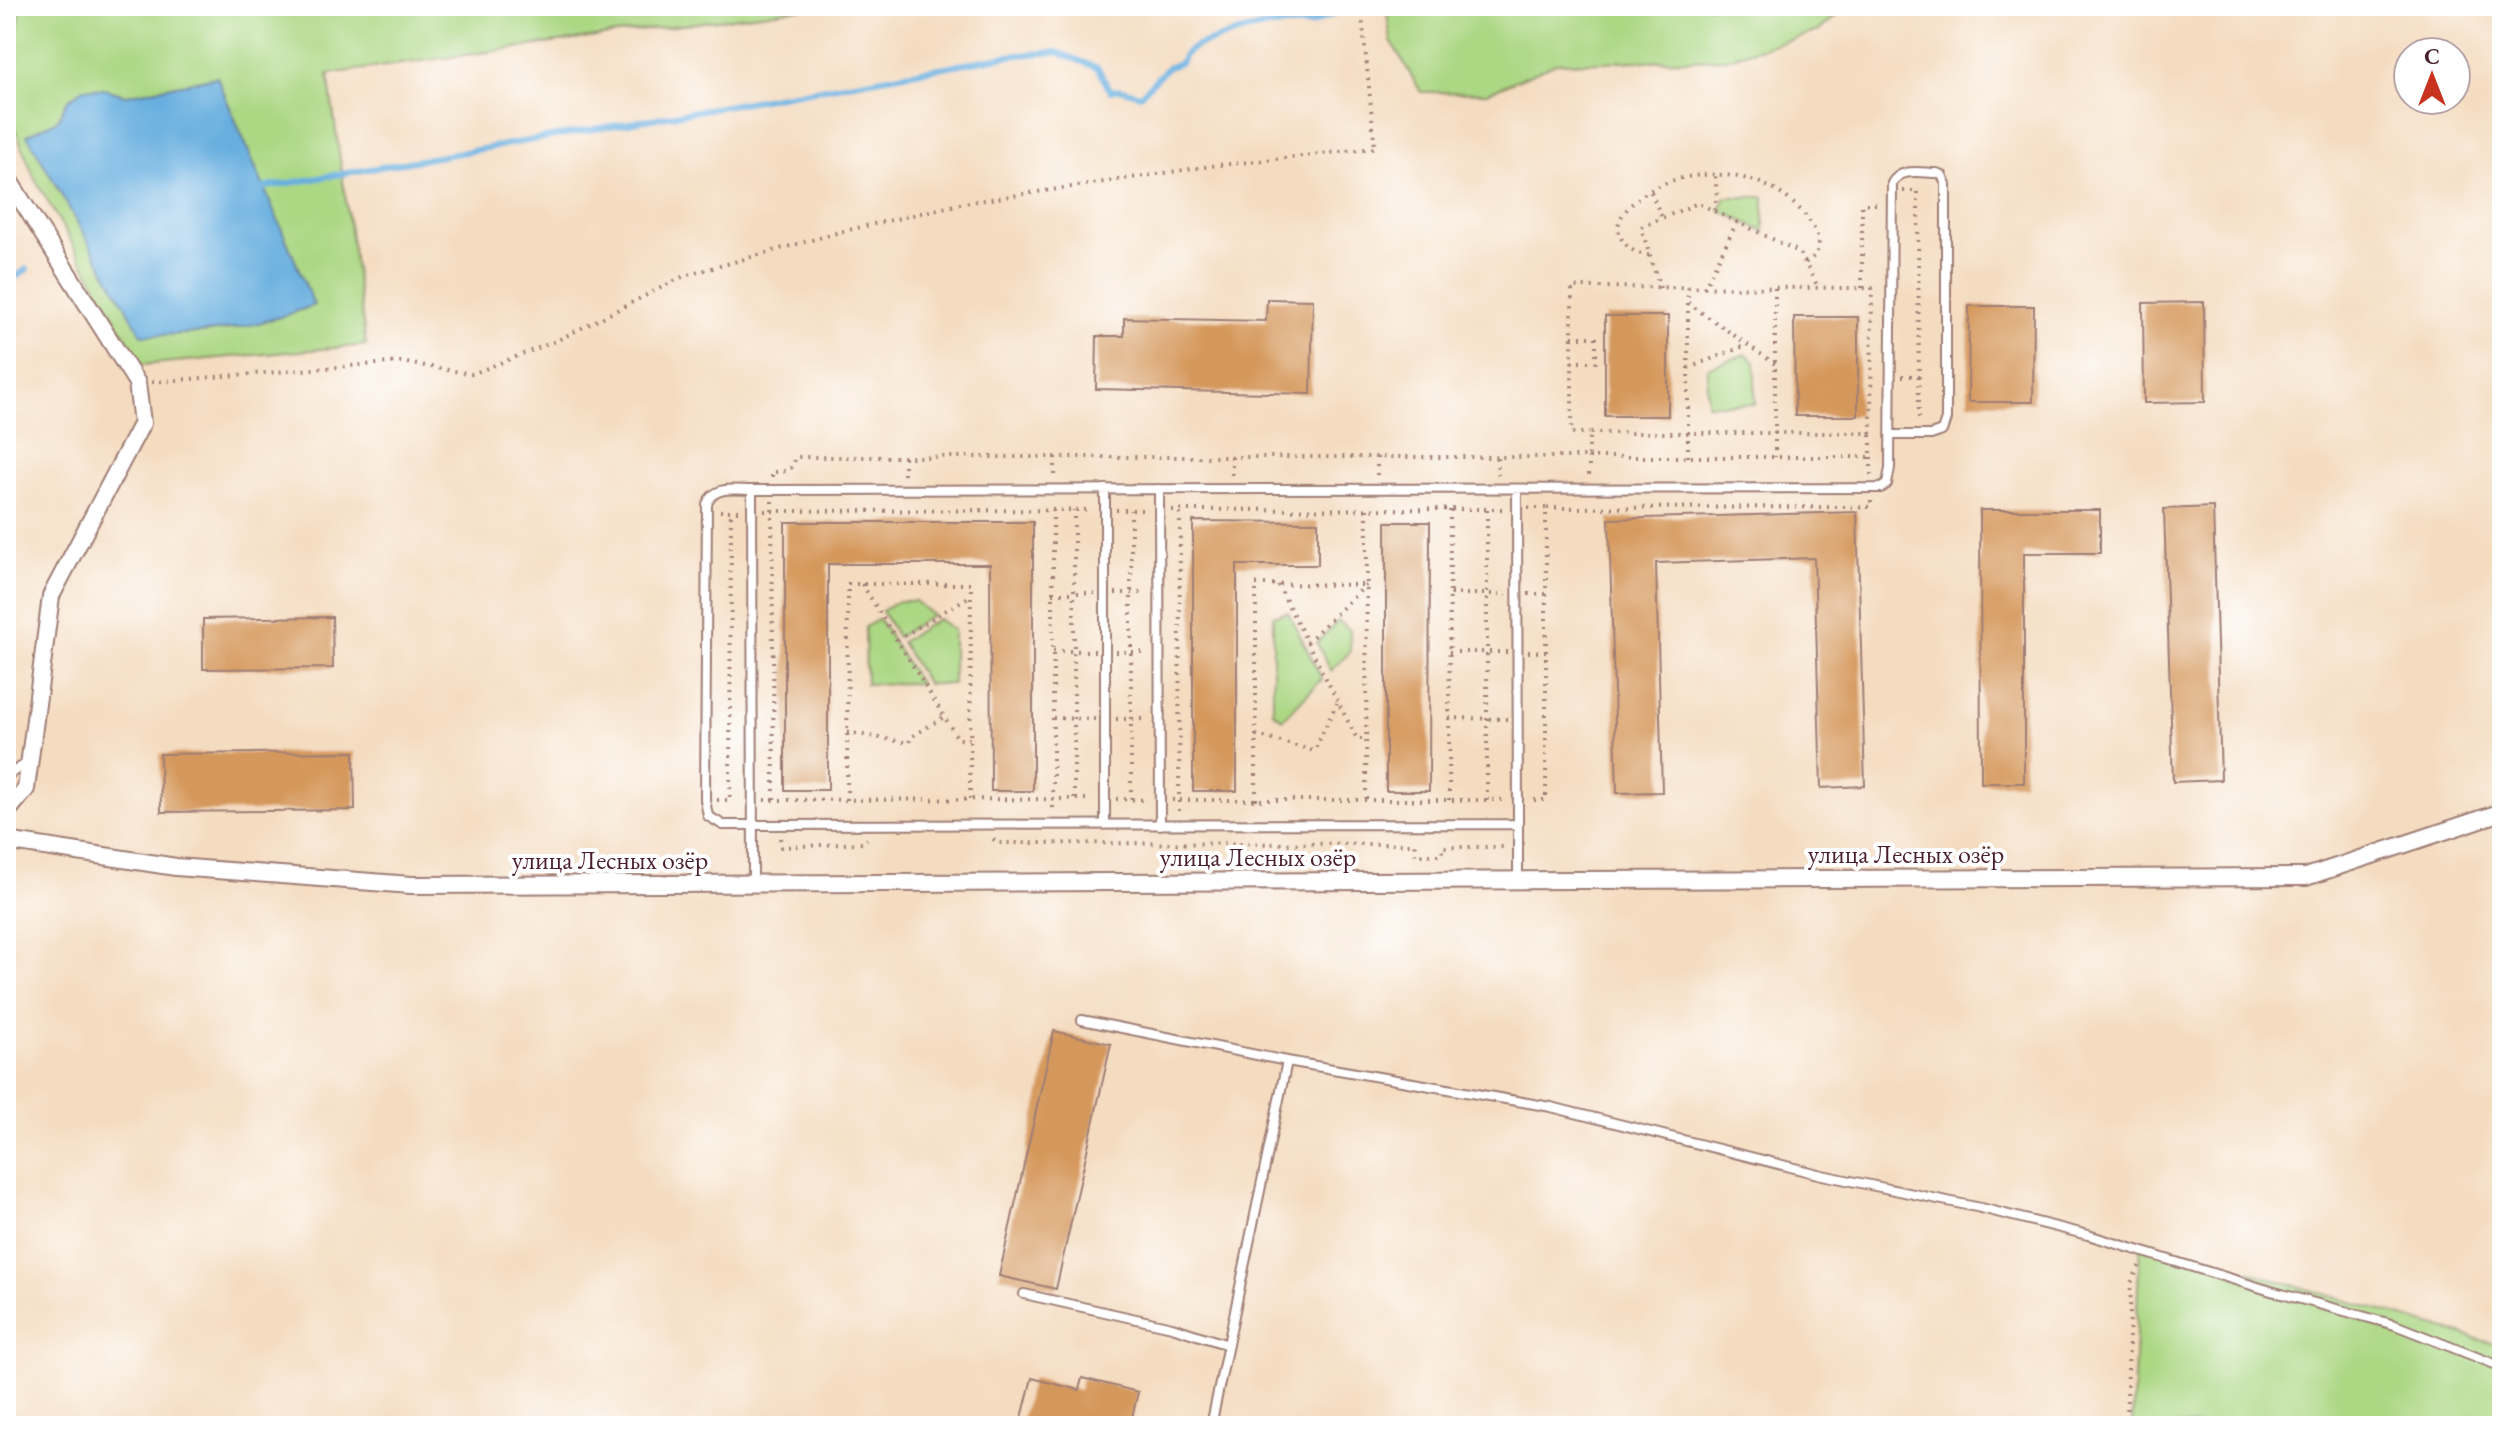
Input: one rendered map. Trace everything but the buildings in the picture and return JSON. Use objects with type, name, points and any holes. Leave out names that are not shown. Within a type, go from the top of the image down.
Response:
[{"type":"street","points":[[6,172],[137,383],[142,423],[51,596],[26,789],[6,813]]},
{"type":"street","name":"улица Лесных озёр","points":[[6,841],[176,867],[411,885],[2306,877],[2502,812]]},
{"type":"lane","points":[[1518,824],[723,825],[708,816],[705,800],[707,504],[713,493],[718,491],[752,490],[1871,490],[1887,484],[1890,468],[1892,183],[1902,173],[1937,173],[1942,175],[1946,184],[1946,419],[1942,431],[1931,435],[1891,435]]},
{"type":"lane","points":[[1105,489],[1105,825]]},
{"type":"lane","points":[[1159,489],[1160,825]]},
{"type":"lane","points":[[1517,489],[1518,880]]},
{"type":"lane","points":[[752,490],[753,883]]},
{"type":"lane","points":[[6,776],[29,762]]},
{"type":"lane","points":[[1082,1020],[1287,1061],[1551,1107],[1822,1175],[1981,1208],[2088,1235],[2395,1325],[2502,1367]]},
{"type":"lane","points":[[1211,1426],[1287,1061]]},
{"type":"lane","points":[[1024,1294],[1172,1327],[1228,1345]]},
{"type":"path","points":[[137,383],[401,362],[472,374],[556,341],[684,276],[840,232],[964,203],[1211,166],[1375,148],[1361,6]]},
{"type":"path","points":[[1714,210],[1717,196],[1715,174]]},
{"type":"path","points":[[1649,255],[1638,254],[1626,247],[1619,226],[1624,212],[1651,192],[1681,179],[1715,174],[1746,177],[1760,182],[1787,198],[1808,218],[1819,245],[1816,255],[1805,263]]},
{"type":"path","points":[[1651,192],[1662,218]]},
{"type":"path","points":[[1660,288],[1641,227],[1698,203],[1799,252],[1819,288]]},
{"type":"path","points":[[1704,288],[1737,222]]},
{"type":"path","points":[[1517,509],[1871,507],[1872,288],[1572,287],[1572,433],[1871,433]]},
{"type":"path","points":[[1688,288],[1688,457]]},
{"type":"path","points":[[1775,288],[1775,457]]},
{"type":"path","points":[[1688,303],[1775,364]]},
{"type":"path","points":[[1572,337],[1596,337],[1596,362],[1572,362]]},
{"type":"path","points":[[1688,368],[1747,345]]},
{"type":"path","points":[[1589,433],[1589,457]]},
{"type":"path","points":[[774,800],[772,472],[786,472],[795,457],[1871,457]]},
{"type":"path","points":[[705,800],[1546,800],[1546,508]]},
{"type":"path","points":[[1366,800],[1367,509]]},
{"type":"path","points":[[1449,800],[1450,509]]},
{"type":"path","points":[[1487,509],[1487,800]]},
{"type":"path","points":[[1053,510],[1053,843]]},
{"type":"path","points":[[1074,510],[1074,799]]},
{"type":"path","points":[[1131,510],[1131,799]]},
{"type":"path","points":[[1179,844],[1180,510]]},
{"type":"path","points":[[730,800],[731,511]]},
{"type":"path","points":[[847,800],[848,584],[971,584],[970,800]]},
{"type":"path","points":[[862,584],[958,739],[970,739]]},
{"type":"path","points":[[1256,800],[1256,584],[1366,585]]},
{"type":"path","points":[[1278,585],[1357,739],[1366,739]]},
{"type":"path","points":[[1307,642],[1366,585]]},
{"type":"path","points":[[1450,594],[1546,594]]},
{"type":"path","points":[[897,640],[971,595]]},
{"type":"path","points":[[1449,652],[1546,652]]},
{"type":"path","points":[[1256,735],[1314,751],[1337,703]]},
{"type":"path","points":[[847,732],[909,743],[911,737],[944,717]]},
{"type":"path","points":[[1449,718],[1546,719]]},
{"type":"path","points":[[780,800],[781,847],[863,843],[870,835]]},
{"type":"path","points":[[991,836],[998,843],[1415,844],[1415,855],[1442,855],[1442,847],[1503,847],[1503,800]]},
{"type":"path","points":[[2126,1426],[2131,1283],[2145,1253]]},
{"type":"green space","points":[[21,6],[819,6],[328,74],[366,345],[142,365],[34,177],[10,115],[13,58]]},
{"type":"green space","points":[[1386,6],[1847,6],[1819,31],[1725,59],[1556,63],[1487,93],[1421,92],[1391,41]]},
{"type":"green space","points":[[1726,197],[1764,197],[1764,232],[1720,210]]},
{"type":"green space","points":[[1746,354],[1755,361],[1755,404],[1707,404],[1707,368]]},
{"type":"green space","points":[[898,601],[915,601],[932,615],[897,637],[882,611]]},
{"type":"green space","points":[[1288,612],[1322,679],[1283,719],[1273,712],[1273,616]]},
{"type":"green space","points":[[879,619],[919,683],[866,684],[865,627]]},
{"type":"green space","points":[[938,619],[953,630],[953,684],[927,684],[901,642]]},
{"type":"green space","points":[[1338,621],[1350,630],[1350,652],[1331,671],[1317,643]]},
{"type":"green space","points":[[2140,1244],[2170,1249],[2502,1346],[2502,1426],[2132,1426]]},
{"type":"water","points":[[217,77],[314,305],[271,320],[230,329],[142,335],[27,135],[58,120],[67,101],[84,88],[105,89],[126,95]]},
{"type":"waterway","points":[[256,189],[1007,56],[1057,52],[1098,68],[1110,91],[1120,89],[1140,95],[1167,68],[1181,62],[1186,53],[1196,46],[1267,26],[1311,24],[1351,6]]},
{"type":"waterway","points":[[6,284],[27,269]]}]
